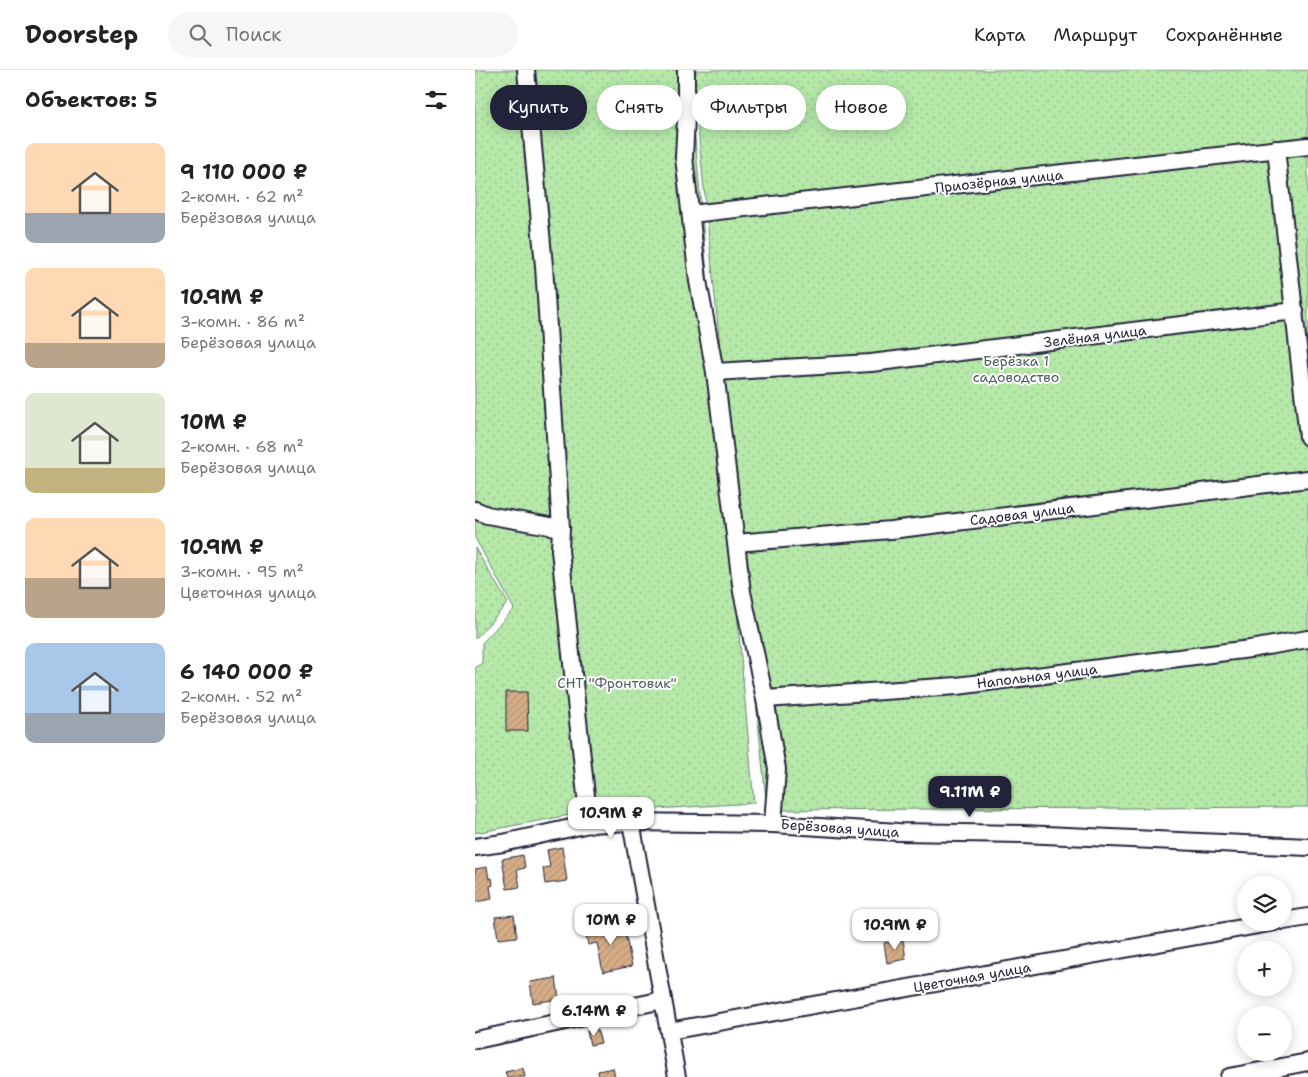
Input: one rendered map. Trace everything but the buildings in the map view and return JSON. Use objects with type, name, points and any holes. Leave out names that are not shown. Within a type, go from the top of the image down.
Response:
[{"type":"street","points":[[526,70],[544,266],[561,528],[560,550],[589,824]]},
{"type":"street","points":[[686,70],[684,157],[697,280],[715,372],[742,592],[765,699],[777,769],[773,824]]},
{"type":"street","name":"Приозёрная улица","points":[[691,214],[1308,146]]},
{"type":"street","points":[[1276,149],[1308,437]]},
{"type":"street","name":"Зелёная улица","points":[[715,372],[871,363],[1295,311]]},
{"type":"street","name":"Садовая улица","points":[[736,543],[891,530],[1308,479]]},
{"type":"street","points":[[475,510],[487,515],[561,528]]},
{"type":"street","name":"Напольная улица","points":[[765,699],[957,686],[1250,650],[1308,639]]},
{"type":"street","points":[[631,822],[677,1077]]},
{"type":"street","name":"Берёзовая улица","points":[[475,847],[503,843],[589,824],[631,822],[773,824],[898,832],[1023,834],[1308,847]]},
{"type":"street","points":[[1292,920],[1308,917]]},
{"type":"street","name":"Цветочная улица","points":[[669,1031],[1237,929]]},
{"type":"street","points":[[476,1040],[663,1000]]},
{"type":"street","points":[[1229,1077],[1308,1062]]},
{"type":"green space","name":"СНТ \"Фронтовик\"","points":[[475,70],[689,70],[692,130],[694,130],[754,803],[575,814],[475,833],[475,668],[482,663],[482,643],[514,609],[475,538]]},
{"type":"green space","name":"Берёзка 1 садоводство","points":[[692,70],[1308,70],[1308,807],[767,810],[698,130],[806,130],[806,85],[694,85]]},
{"type":"green space","points":[[475,548],[508,603],[475,639]]}]
